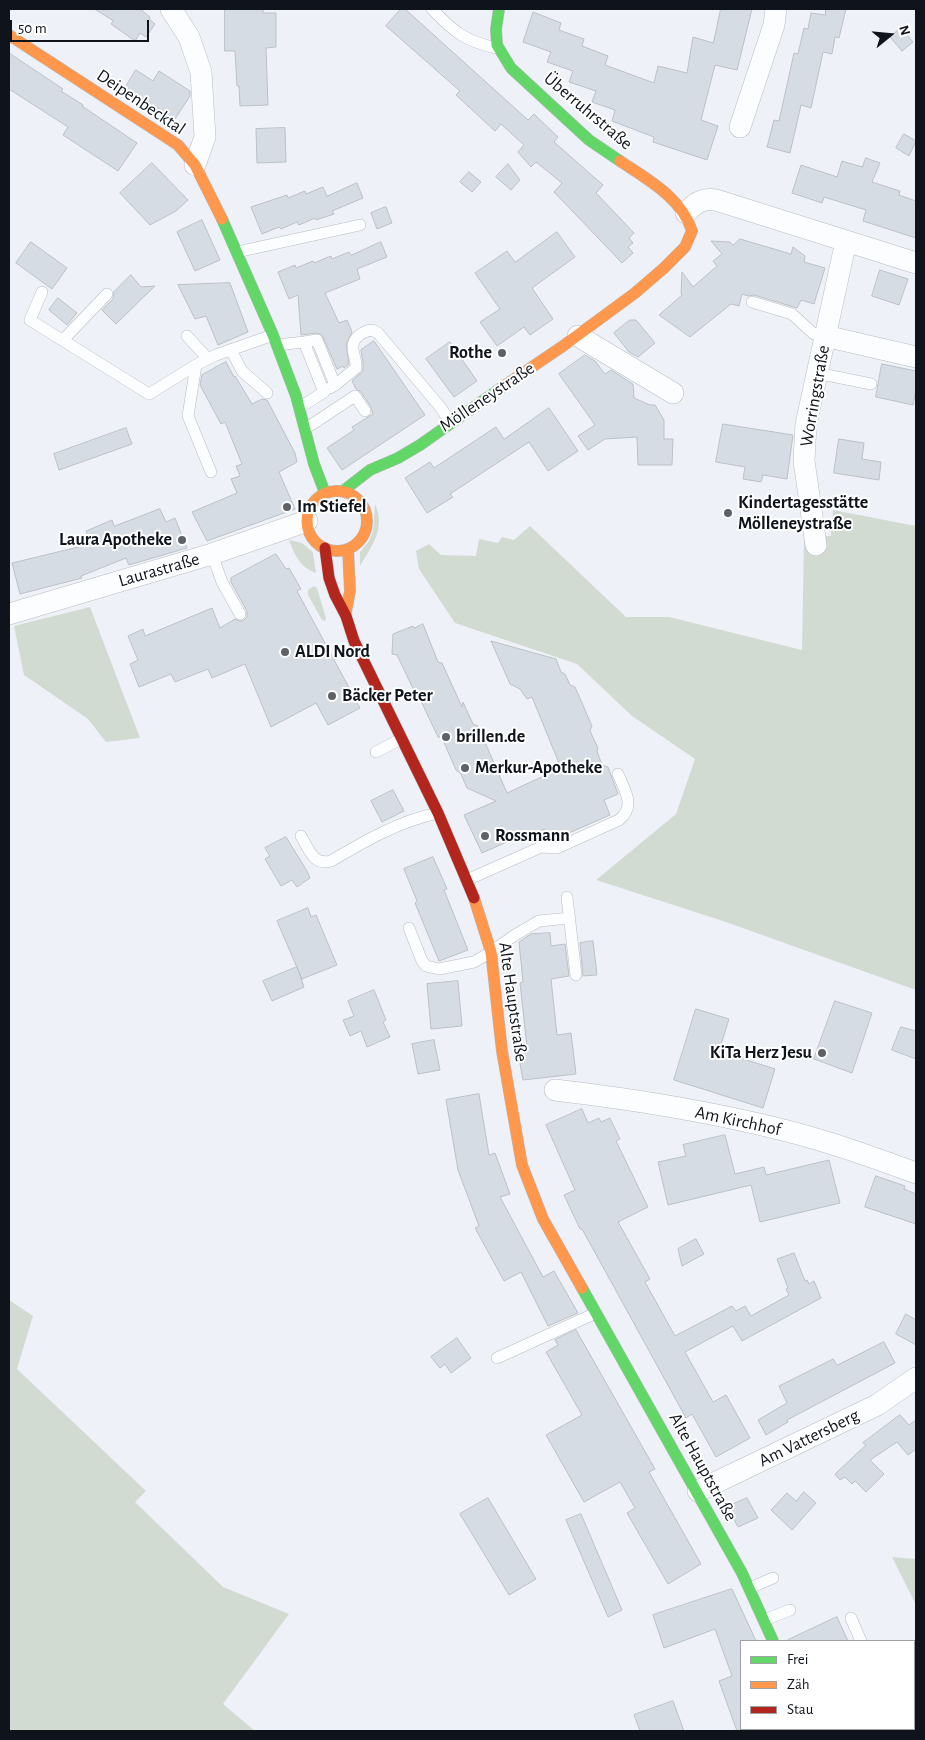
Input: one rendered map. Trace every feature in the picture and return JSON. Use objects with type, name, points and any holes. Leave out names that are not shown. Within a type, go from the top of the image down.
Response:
[{"type":"main road","points":[[498,48],[496,32],[499,9]]},
{"type":"main road","name":"Deipenbecktal","points":[[9,35],[178,145],[196,165],[214,200],[275,340],[300,408],[314,464],[325,493]]},
{"type":"main road","name":"Überruhrstraße","points":[[498,48],[509,64],[528,84],[598,146],[646,179],[672,199],[686,213]]},
{"type":"main road","name":"Mölleneystraße","points":[[343,491],[379,465],[396,458],[578,336],[629,298],[678,254],[690,240],[692,235],[691,224],[686,213]]},
{"type":"main road","points":[[388,475],[396,458]]},
{"type":"main road","points":[[343,491],[367,506],[367,521],[364,533],[358,542],[348,549],[336,551],[325,548],[316,542],[309,533],[307,522],[309,510],[315,500],[325,493],[343,491]]},
{"type":"main road","name":"Alte Hauptstraße","points":[[325,548],[334,596],[346,616],[354,641],[438,814],[467,880],[491,952],[502,1052],[522,1165],[543,1219],[698,1491],[750,1588],[773,1640]]},
{"type":"main road","name":"Alte Hauptstraße","points":[[346,616],[350,591],[348,549]]},
{"type":"street","points":[[740,127],[774,25],[776,9]]},
{"type":"street","points":[[173,10],[189,37],[201,72],[205,137],[196,165]]},
{"type":"street","points":[[686,213],[700,201],[707,198],[916,262]]},
{"type":"street","name":"Worringstraße","points":[[816,545],[804,461],[806,424],[846,241]]},
{"type":"street","points":[[578,336],[673,392]]},
{"type":"street","name":"Worringstraße","points":[[825,336],[916,357]]},
{"type":"street","name":"Laurastraße","points":[[9,614],[212,554],[307,522]]},
{"type":"street","name":"Am Kirchhof","points":[[555,1090],[664,1105],[783,1130],[842,1146],[916,1173]]},
{"type":"street","name":"Am Vattersberg","points":[[698,1491],[877,1404],[916,1378]]},
{"type":"lane","points":[[432,9],[450,28],[475,43],[498,48]]},
{"type":"lane","points":[[237,252],[360,224]]},
{"type":"lane","points":[[42,292],[30,320],[149,394],[208,359],[231,350],[275,340],[304,342],[320,339],[335,385]]},
{"type":"lane","points":[[63,340],[107,294]]},
{"type":"lane","points":[[752,302],[792,314],[814,334],[825,336]]},
{"type":"lane","points":[[300,408],[335,385],[356,368],[354,342],[360,334],[372,330],[378,333],[441,408],[450,422]]},
{"type":"lane","points":[[188,336],[208,359]]},
{"type":"lane","points":[[304,342],[324,392]]},
{"type":"lane","points":[[231,350],[242,371],[267,393]]},
{"type":"lane","points":[[196,365],[188,416],[211,472]]},
{"type":"lane","points":[[817,373],[871,384]]},
{"type":"lane","points":[[305,429],[355,396],[366,411]]},
{"type":"lane","points":[[212,554],[222,582],[240,614]]},
{"type":"lane","points":[[376,752],[401,739]]},
{"type":"lane","points":[[467,880],[541,847],[557,848],[619,820],[626,814],[628,796],[618,774]]},
{"type":"lane","points":[[301,836],[315,860],[320,863],[326,863],[331,862],[375,836],[421,817],[438,814]]},
{"type":"lane","points":[[567,897],[576,975]]},
{"type":"lane","points":[[409,928],[422,961],[431,968],[439,969],[474,962],[491,952],[514,934],[539,921],[570,918]]},
{"type":"lane","points":[[497,1358],[596,1312]]},
{"type":"lane","points":[[750,1588],[773,1578]]},
{"type":"lane","points":[[764,1620],[790,1610]]},
{"type":"lane","points":[[851,1618],[861,1640]]},
{"type":"shaded area","points":[[375,504],[379,521],[378,529],[373,544],[360,566],[360,552],[369,541],[373,531]]},
{"type":"shaded area","points":[[833,510],[916,526],[916,990],[723,921],[596,880],[676,814],[695,759],[632,716],[577,664],[455,623],[419,569],[416,551],[429,544],[441,555],[476,556],[479,539],[498,543],[502,537],[514,540],[530,526],[626,617],[669,617],[802,650],[804,536],[831,536]]},
{"type":"shaded area","points":[[289,540],[302,543],[313,552],[316,573],[310,571],[302,564]]},
{"type":"shaded area","points":[[314,586],[317,588],[326,618],[325,621],[322,620],[308,595],[308,590]]},
{"type":"shaded area","points":[[90,607],[140,738],[106,742],[88,719],[24,675],[14,626]]},
{"type":"shaded area","points":[[9,1300],[33,1316],[17,1369],[146,1491],[135,1502],[223,1587],[289,1614],[223,1704],[255,1731],[9,1731]]},
{"type":"shaded area","points":[[892,1557],[916,1559],[916,1605]]},
{"type":"building","points":[[95,9],[140,9],[155,24],[146,37],[140,33],[135,41],[111,24],[113,21]]},
{"type":"building","points":[[225,9],[263,9],[263,13],[276,13],[276,47],[266,48],[268,105],[240,106],[235,51],[225,51]]},
{"type":"building","points":[[401,9],[405,9],[528,120],[534,114],[558,137],[554,142],[603,185],[596,193],[634,233],[629,238],[633,243],[628,247],[633,253],[622,263],[554,192],[562,183],[536,162],[531,167],[518,152],[524,145],[501,124],[495,131],[456,95],[460,91],[386,26]]},
{"type":"building","points":[[721,9],[752,9],[737,70],[715,65],[701,120],[718,126],[707,160],[653,142],[654,137],[612,121],[615,110],[592,102],[596,91],[569,82],[573,71],[547,62],[551,52],[523,42],[533,12],[561,23],[559,30],[584,39],[582,46],[608,56],[605,65],[654,83],[658,66],[687,73],[693,37],[713,43]]},
{"type":"building","points":[[826,9],[846,9],[839,38],[835,37],[832,54],[823,52],[811,108],[801,105],[790,153],[767,147],[774,120],[779,121],[794,53],[798,54],[804,28],[808,29],[811,13],[825,15]]},
{"type":"building","points":[[901,28],[913,42],[902,51],[890,37]]},
{"type":"building","points":[[9,53],[63,89],[61,91],[137,143],[118,171],[63,135],[68,127],[9,89]]},
{"type":"building","points":[[136,70],[153,81],[159,71],[190,91],[190,96],[175,119],[125,88]]},
{"type":"building","points":[[285,128],[286,162],[257,163],[256,129]]},
{"type":"building","points":[[904,134],[916,141],[909,156],[896,148]]},
{"type":"building","points":[[866,158],[880,163],[872,182],[900,191],[899,195],[916,201],[916,238],[863,221],[866,210],[824,197],[822,203],[792,193],[801,165],[837,177],[842,161],[862,167]]},
{"type":"building","points":[[152,163],[188,200],[176,211],[150,225],[120,193]]},
{"type":"building","points":[[508,164],[520,180],[511,190],[496,177]]},
{"type":"building","points":[[469,172],[481,182],[472,192],[460,182]]},
{"type":"building","points":[[357,183],[363,198],[332,211],[334,214],[316,220],[315,218],[299,225],[297,222],[281,229],[279,227],[262,234],[251,207],[287,195],[288,198],[305,191],[306,194],[323,187],[327,196]]},
{"type":"building","points":[[386,207],[392,223],[377,229],[371,213]]},
{"type":"building","points":[[202,220],[220,260],[195,271],[177,232]]},
{"type":"building","points":[[557,232],[575,257],[532,288],[553,319],[530,335],[524,327],[497,346],[480,322],[500,309],[475,273],[507,251],[515,262]]},
{"type":"building","points":[[740,239],[791,254],[793,247],[805,256],[804,262],[825,268],[814,304],[801,300],[797,308],[754,295],[742,294],[739,306],[731,304],[690,337],[659,315],[682,295],[682,272],[693,287],[717,266],[713,261],[722,254],[711,241],[730,242],[733,245]]},
{"type":"building","points":[[31,242],[67,268],[52,289],[16,263]]},
{"type":"building","points":[[381,242],[387,257],[357,269],[360,279],[325,293],[339,323],[347,320],[352,332],[346,344],[349,364],[344,368],[343,366],[337,369],[322,335],[316,333],[301,335],[298,295],[289,299],[278,272],[295,265],[296,268],[313,261],[314,263],[331,256],[332,259],[349,252],[351,255]]},
{"type":"building","points":[[880,270],[908,279],[899,305],[872,296]]},
{"type":"building","points":[[131,275],[141,287],[155,286],[116,324],[102,310],[113,299],[114,292]]},
{"type":"building","points":[[230,283],[248,332],[218,345],[206,316],[195,319],[178,285]]},
{"type":"building","points":[[58,298],[77,313],[67,325],[49,310]]},
{"type":"building","points":[[630,320],[636,320],[655,343],[638,357],[629,352],[614,333]]},
{"type":"building","points":[[374,341],[425,415],[342,470],[327,448],[354,430],[352,427],[373,414],[371,407],[352,381],[363,371],[361,350]]},
{"type":"building","points":[[450,342],[477,381],[454,397],[426,359]]},
{"type":"building","points":[[585,355],[595,361],[605,374],[611,370],[633,384],[634,398],[650,405],[655,405],[664,420],[664,439],[673,439],[672,465],[638,465],[637,437],[605,439],[588,450],[578,436],[595,425],[559,374]]},
{"type":"building","points":[[226,362],[252,404],[262,399],[267,400],[295,453],[297,462],[279,472],[295,509],[207,541],[192,512],[237,493],[231,479],[240,476],[236,466],[242,464],[225,422],[221,424],[200,385],[202,375]]},
{"type":"building","points":[[882,364],[916,371],[916,390],[913,405],[876,397]]},
{"type":"building","points":[[549,408],[578,451],[548,471],[529,442],[450,494],[453,497],[427,513],[405,478],[430,462],[434,468],[496,427],[504,439]]},
{"type":"building","points":[[723,424],[793,435],[787,479],[763,475],[761,482],[743,479],[745,467],[716,462]]},
{"type":"building","points":[[126,428],[132,444],[59,470],[54,454]]},
{"type":"building","points":[[839,439],[864,443],[862,459],[881,462],[879,480],[834,473]]},
{"type":"building","points":[[160,509],[166,522],[175,518],[187,548],[129,565],[126,558],[81,576],[82,578],[20,594],[12,563],[91,544],[86,531],[112,520],[114,526]]},
{"type":"building","points":[[276,554],[286,569],[289,568],[301,589],[297,591],[360,708],[328,725],[316,703],[271,727],[245,664],[212,678],[208,669],[175,682],[171,674],[139,687],[130,664],[138,660],[128,636],[143,629],[145,636],[212,608],[220,628],[235,619],[243,621],[247,617],[247,611],[231,582],[231,578]]},
{"type":"building","points":[[423,624],[438,662],[442,663],[462,707],[463,702],[473,724],[478,726],[507,793],[561,768],[532,697],[527,699],[520,689],[510,684],[491,641],[556,659],[561,672],[565,674],[570,685],[575,687],[592,726],[590,731],[598,748],[597,751],[602,765],[608,767],[618,794],[604,800],[610,815],[553,840],[549,840],[545,829],[529,835],[525,834],[482,853],[464,815],[496,801],[467,788],[461,774],[456,770],[442,738],[438,737],[421,701],[418,699],[397,655],[392,654],[393,634]]},
{"type":"building","points":[[393,790],[404,811],[382,822],[371,801]]},
{"type":"building","points":[[286,837],[310,878],[297,887],[292,880],[281,886],[265,859],[270,856],[265,848]]},
{"type":"building","points":[[433,857],[447,889],[444,890],[468,950],[439,961],[415,903],[417,901],[404,869]]},
{"type":"building","points":[[308,908],[311,917],[316,915],[337,965],[302,979],[277,921]]},
{"type":"building","points":[[550,933],[551,946],[565,944],[569,976],[551,979],[557,1035],[571,1033],[576,1074],[523,1080],[517,1048],[527,1047],[520,983],[523,982],[519,942],[531,934]]},
{"type":"building","points":[[593,941],[597,975],[583,976],[580,943]]},
{"type":"building","points":[[297,967],[304,987],[272,1001],[263,981]]},
{"type":"building","points":[[458,981],[462,1026],[431,1029],[427,984]]},
{"type":"building","points":[[374,990],[386,1020],[383,1022],[390,1037],[367,1047],[361,1031],[350,1036],[343,1020],[354,1016],[348,1001]]},
{"type":"building","points":[[835,1001],[872,1013],[852,1073],[814,1059]]},
{"type":"building","points":[[696,1009],[729,1019],[719,1051],[775,1069],[763,1108],[674,1080]]},
{"type":"building","points":[[901,1027],[916,1031],[916,1059],[892,1050]]},
{"type":"building","points":[[434,1040],[440,1070],[418,1074],[412,1044]]},
{"type":"building","points":[[479,1094],[489,1155],[495,1153],[510,1194],[500,1197],[543,1277],[554,1271],[578,1313],[548,1326],[521,1272],[504,1281],[475,1228],[479,1226],[458,1170],[446,1100]]},
{"type":"building","points":[[582,1109],[588,1123],[599,1118],[601,1122],[610,1118],[620,1139],[616,1141],[648,1207],[618,1222],[650,1279],[645,1282],[675,1336],[732,1306],[736,1311],[745,1306],[751,1316],[789,1295],[777,1259],[794,1253],[805,1281],[807,1280],[809,1284],[814,1281],[821,1298],[742,1341],[733,1326],[685,1352],[713,1402],[726,1395],[750,1438],[716,1457],[692,1414],[686,1418],[582,1229],[580,1229],[564,1195],[575,1190],[546,1125]]},
{"type":"building","points":[[725,1135],[735,1174],[764,1167],[766,1175],[829,1160],[840,1203],[760,1222],[751,1185],[668,1205],[658,1162],[686,1156],[683,1145]]},
{"type":"building","points":[[876,1176],[905,1186],[904,1189],[916,1194],[916,1224],[865,1207]]},
{"type":"building","points":[[696,1239],[704,1254],[682,1266],[678,1249]]},
{"type":"building","points":[[906,1314],[916,1320],[916,1345],[896,1334]]},
{"type":"building","points":[[576,1330],[655,1469],[649,1472],[701,1564],[668,1584],[627,1513],[635,1508],[620,1482],[584,1502],[546,1435],[582,1415],[546,1352],[558,1345],[555,1340]]},
{"type":"building","points":[[457,1338],[471,1358],[451,1373],[445,1364],[440,1368],[431,1357]]},
{"type":"building","points":[[884,1342],[895,1363],[787,1420],[788,1422],[766,1435],[758,1420],[787,1403],[779,1386],[833,1359],[837,1365]]},
{"type":"building","points":[[900,1415],[909,1425],[916,1420],[916,1449],[908,1455],[897,1442],[870,1460],[884,1474],[866,1492],[855,1481],[852,1484],[845,1477],[840,1480],[835,1474],[866,1445],[863,1443]]},
{"type":"building","points":[[804,1492],[816,1503],[792,1530],[771,1510],[787,1493],[796,1501]]},
{"type":"building","points":[[488,1498],[536,1579],[509,1595],[460,1514]]},
{"type":"building","points":[[747,1498],[758,1518],[738,1527],[727,1507]]},
{"type":"building","points":[[581,1514],[622,1610],[608,1617],[566,1520]]},
{"type":"building","points":[[732,1589],[756,1640],[740,1640],[741,1731],[737,1731],[719,1681],[732,1676],[715,1629],[664,1648],[653,1615]]},
{"type":"building","points":[[837,1617],[848,1640],[788,1640]]},
{"type":"building","points":[[673,1701],[684,1731],[640,1731],[634,1715]]},
{"type":"traffic: fast","points":[[499,9],[496,29],[497,45],[511,68],[589,140],[620,161]]},
{"type":"traffic: fast","points":[[222,219],[273,335],[296,396],[314,464],[325,493]]},
{"type":"traffic: fast","points":[[343,491],[370,470],[398,458],[420,445],[504,386]]},
{"type":"traffic: fast","points":[[582,1288],[742,1573],[773,1640]]},
{"type":"traffic: slow","points":[[9,35],[178,145],[195,165],[222,219]]},
{"type":"traffic: slow","points":[[504,386],[563,346],[635,293],[685,247],[692,231],[680,209],[662,190],[620,161]]},
{"type":"traffic: slow","points":[[337,491],[353,496],[358,500],[362,505],[367,521],[362,537],[358,542],[353,546],[337,551],[321,546],[316,542],[312,537],[307,521],[312,505],[316,500],[321,496],[337,491]]},
{"type":"traffic: slow","points":[[346,612],[350,591],[348,549]]},
{"type":"traffic: slow","points":[[474,898],[491,952],[502,1051],[522,1165],[543,1219],[582,1288]]},
{"type":"traffic: jam","points":[[325,548],[329,578],[346,616],[354,641],[438,813],[474,898]]},
{"type":"place","name":"Rothe","points":[[502,353]]},
{"type":"place","name":"Im Stiefel","points":[[287,507]]},
{"type":"place","name":"Kindertagesstätte Mölleneystraße","points":[[728,513]]},
{"type":"place","name":"Laura Apotheke","points":[[182,540]]},
{"type":"place","name":"ALDI Nord","points":[[285,652]]},
{"type":"place","name":"Bäcker Peter","points":[[332,696]]},
{"type":"place","name":"brillen.de","points":[[446,737]]},
{"type":"place","name":"Merkur-Apotheke","points":[[465,768]]},
{"type":"place","name":"Rossmann","points":[[485,836]]},
{"type":"place","name":"KiTa Herz Jesu","points":[[822,1053]]}]
